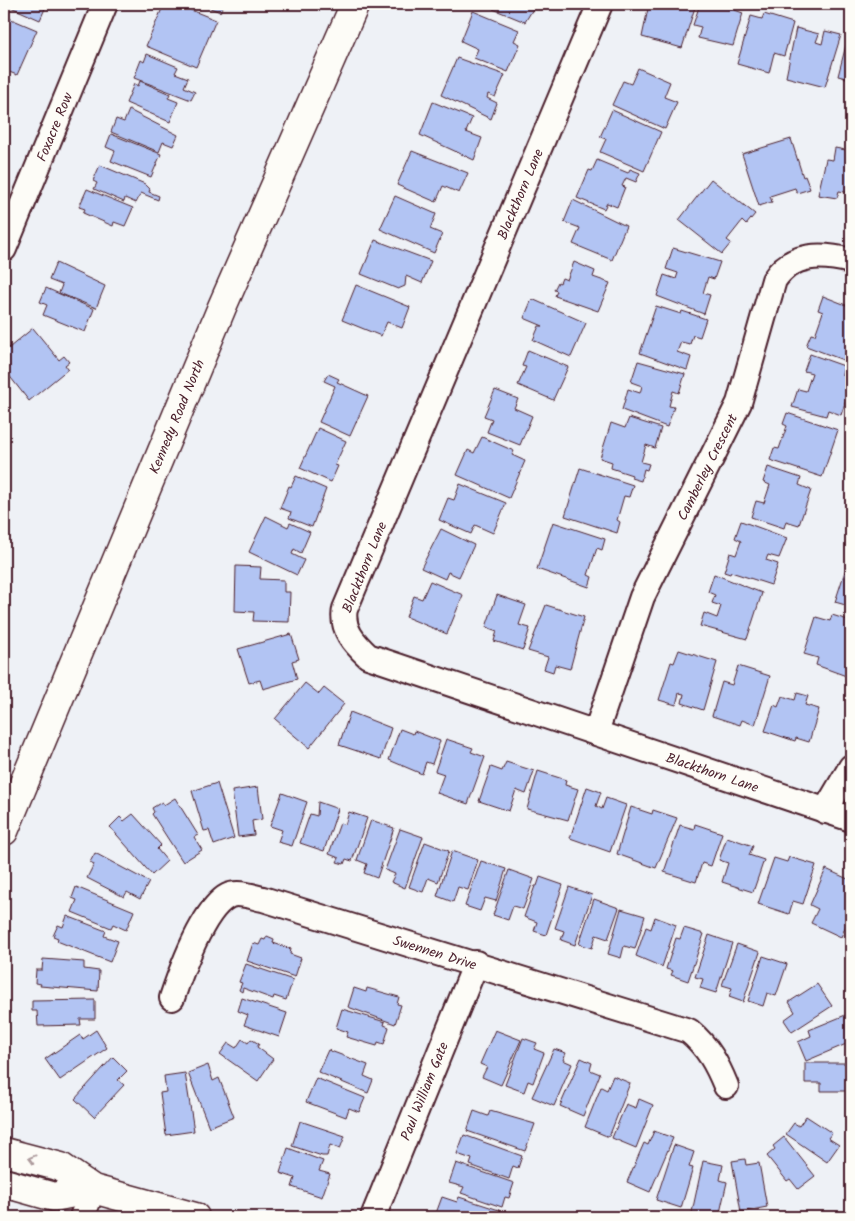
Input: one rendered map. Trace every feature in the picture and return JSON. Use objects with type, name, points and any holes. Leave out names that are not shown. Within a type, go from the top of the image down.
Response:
[{"type":"main road","name":"Kennedy Road North","points":[[4,831],[222,307],[355,4]]},
{"type":"main road","points":[[4,1152],[61,1167],[93,1189],[195,1217]]},
{"type":"main road","points":[[4,1183],[54,1197],[93,1189]]},
{"type":"street","name":"Foxacre Row","points":[[4,249],[105,4]]},
{"type":"street","name":"Blackthorn Lane","points":[[600,4],[345,609],[343,620],[357,646],[368,656],[851,819]]},
{"type":"street","name":"Camberley Crescent","points":[[596,732],[642,597],[739,403],[774,280],[780,270],[800,258],[827,255],[851,261]]},
{"type":"street","points":[[825,810],[851,767]]},
{"type":"street","name":"Swennen Drive","points":[[172,998],[189,950],[219,902],[230,895],[240,894],[263,899],[476,963],[689,1031],[700,1040],[716,1062],[726,1086]]},
{"type":"street","name":"Paul William Gate","points":[[373,1217],[476,963]]},
{"type":"street","points":[[82,1217],[93,1189]]},
{"type":"building","points":[[4,4],[47,4],[40,20]]},
{"type":"building","points":[[164,4],[176,4],[216,20],[196,67],[146,46]]},
{"type":"building","points":[[201,4],[224,4],[220,12]]},
{"type":"building","points":[[495,4],[536,4],[525,22],[493,9]]},
{"type":"building","points":[[649,4],[696,4],[682,48],[642,37]]},
{"type":"building","points":[[700,4],[718,4],[743,13],[733,46],[698,38],[701,27],[693,25]]},
{"type":"building","points":[[473,11],[519,30],[514,41],[520,44],[508,72],[474,58],[478,49],[461,41]]},
{"type":"building","points":[[764,14],[793,23],[784,56],[774,53],[769,73],[737,64],[751,16],[762,19]]},
{"type":"building","points":[[4,16],[37,30],[17,75],[4,70]]},
{"type":"building","points":[[796,28],[819,34],[816,42],[822,44],[825,31],[841,35],[825,87],[786,77]]},
{"type":"building","points":[[846,45],[851,46],[851,82],[850,79],[838,76]]},
{"type":"building","points":[[147,54],[178,67],[175,73],[188,78],[184,87],[195,92],[191,100],[134,78],[141,60],[144,62]]},
{"type":"building","points":[[457,58],[505,75],[495,97],[488,94],[487,98],[497,103],[491,119],[441,95]]},
{"type":"building","points":[[638,68],[670,82],[664,97],[677,102],[665,129],[612,105],[623,81],[631,84]]},
{"type":"building","points":[[4,76],[10,78],[7,86],[10,87],[4,102]]},
{"type":"building","points":[[140,81],[170,94],[168,98],[178,102],[170,122],[126,103],[134,84],[138,86]]},
{"type":"building","points":[[433,102],[472,118],[466,132],[482,138],[474,160],[420,135]]},
{"type":"building","points":[[129,110],[178,135],[173,146],[163,142],[159,152],[111,132],[116,119],[124,122]]},
{"type":"building","points":[[612,110],[661,132],[644,171],[600,152],[606,139],[600,137]]},
{"type":"building","points":[[111,134],[161,154],[151,177],[111,161],[115,151],[106,147]]},
{"type":"building","points":[[791,139],[803,177],[805,176],[810,189],[797,193],[795,188],[770,196],[772,202],[759,206],[742,154]]},
{"type":"building","points":[[835,148],[851,151],[851,193],[839,191],[837,198],[818,195],[826,159],[833,160]]},
{"type":"building","points":[[412,151],[468,173],[459,193],[443,186],[436,202],[397,185]]},
{"type":"building","points":[[597,160],[628,173],[630,169],[640,173],[636,182],[626,178],[622,186],[625,187],[617,207],[607,203],[604,209],[577,198],[589,170],[592,171]]},
{"type":"building","points":[[100,165],[145,184],[150,189],[149,192],[159,196],[158,200],[141,193],[136,203],[125,198],[124,202],[94,189],[97,183],[93,181]]},
{"type":"building","points":[[711,179],[755,214],[746,225],[742,221],[727,240],[731,243],[722,254],[679,220]]},
{"type":"building","points":[[87,189],[133,208],[125,226],[114,222],[113,226],[83,213],[85,209],[79,207]]},
{"type":"building","points":[[395,196],[436,214],[430,229],[442,234],[434,253],[380,229]]},
{"type":"building","points":[[573,200],[626,226],[612,260],[573,244],[580,228],[564,222]]},
{"type":"building","points":[[375,240],[431,261],[422,283],[406,276],[405,286],[398,289],[361,274]]},
{"type":"building","points":[[673,248],[720,262],[714,279],[708,277],[703,293],[710,295],[704,314],[657,296],[664,275],[676,279],[678,273],[666,269]]},
{"type":"building","points":[[574,262],[595,271],[593,277],[610,283],[598,311],[555,296],[557,291],[554,290],[558,282],[560,283],[562,278],[567,280]]},
{"type":"building","points":[[56,263],[105,286],[96,308],[59,293],[62,285],[49,280]]},
{"type":"building","points":[[356,285],[410,307],[402,328],[387,322],[381,336],[342,320]]},
{"type":"building","points":[[46,288],[94,309],[85,332],[43,315],[47,305],[40,302]]},
{"type":"building","points":[[823,296],[851,307],[851,363],[806,346],[811,334],[815,335],[823,312],[818,310]]},
{"type":"building","points":[[532,299],[586,323],[571,357],[533,340],[539,326],[543,326],[524,318]]},
{"type":"building","points":[[656,306],[681,314],[682,311],[706,319],[700,337],[693,335],[690,344],[681,342],[677,352],[691,357],[687,370],[640,353]]},
{"type":"building","points":[[33,328],[59,360],[64,356],[69,362],[65,365],[68,369],[29,401],[4,369],[4,352]]},
{"type":"building","points":[[528,350],[568,367],[553,400],[518,385],[526,367],[522,366]]},
{"type":"building","points":[[810,354],[844,366],[842,374],[851,377],[851,385],[841,415],[828,410],[826,416],[792,407],[798,389],[806,391],[812,373],[804,371]]},
{"type":"building","points":[[638,361],[685,374],[679,393],[673,391],[669,406],[674,407],[667,427],[622,410],[628,389],[640,393],[642,386],[631,382]]},
{"type":"building","points":[[328,374],[339,379],[337,382],[368,396],[350,436],[319,422],[335,386],[324,381]]},
{"type":"building","points":[[495,390],[518,399],[514,408],[532,416],[520,445],[487,432],[492,419],[484,416]]},
{"type":"building","points":[[787,413],[838,430],[822,477],[770,460],[774,448],[779,449],[787,426],[783,424]]},
{"type":"building","points":[[629,418],[661,428],[655,448],[646,445],[641,462],[649,464],[647,470],[644,469],[641,481],[631,478],[632,475],[611,468],[612,462],[600,458],[611,423],[625,428]]},
{"type":"building","points":[[318,428],[346,441],[335,465],[338,466],[331,482],[300,468]]},
{"type":"building","points":[[482,437],[514,451],[512,455],[525,461],[509,498],[457,475],[468,450],[474,453]]},
{"type":"building","points":[[768,467],[801,478],[799,485],[811,490],[799,525],[786,521],[784,528],[751,517],[756,501],[764,503],[770,485],[763,482]]},
{"type":"building","points":[[580,468],[633,485],[629,497],[624,496],[617,520],[620,522],[617,533],[565,516]]},
{"type":"building","points":[[296,476],[326,489],[312,527],[289,518],[291,512],[280,508],[289,486],[291,487]]},
{"type":"building","points":[[460,484],[506,503],[493,533],[475,525],[471,534],[439,520],[448,498],[454,500]]},
{"type":"building","points":[[266,516],[288,527],[290,523],[310,532],[301,553],[294,549],[292,554],[304,560],[297,575],[249,552]]},
{"type":"building","points":[[741,521],[787,538],[779,558],[768,555],[766,560],[778,564],[771,585],[731,572],[730,574],[724,572],[730,553],[736,555],[741,541],[735,538]]},
{"type":"building","points":[[553,522],[605,539],[602,550],[597,548],[588,575],[592,577],[589,587],[537,569]]},
{"type":"building","points":[[441,529],[474,545],[459,577],[448,572],[445,579],[421,568]]},
{"type":"building","points":[[847,565],[851,567],[851,614],[847,613],[849,606],[835,602]]},
{"type":"building","points":[[236,566],[261,567],[260,579],[284,580],[284,592],[290,592],[289,622],[253,621],[254,612],[235,611]]},
{"type":"building","points":[[714,574],[762,593],[747,639],[700,626],[704,613],[717,618],[721,606],[712,603],[715,595],[708,592]]},
{"type":"building","points":[[430,581],[463,595],[447,634],[406,617],[414,596],[422,599]]},
{"type":"building","points":[[497,595],[526,605],[519,625],[530,628],[523,650],[494,641],[497,631],[486,627]]},
{"type":"building","points":[[546,605],[584,617],[570,669],[555,665],[553,672],[544,669],[548,657],[528,651]]},
{"type":"building","points":[[832,615],[851,621],[851,643],[847,656],[851,657],[849,677],[816,665],[818,658],[804,654],[816,617],[830,621]]},
{"type":"building","points":[[291,634],[299,659],[292,661],[297,679],[263,689],[260,680],[249,683],[238,649]]},
{"type":"building","points":[[679,650],[717,662],[703,710],[682,703],[684,694],[679,693],[676,705],[659,700],[671,662],[674,663]]},
{"type":"building","points":[[738,666],[770,676],[755,725],[742,720],[740,725],[712,716],[722,682],[732,685]]},
{"type":"building","points":[[305,683],[319,694],[324,688],[344,704],[309,748],[275,719]]},
{"type":"building","points":[[797,693],[808,696],[805,705],[819,709],[809,742],[796,738],[795,741],[765,731],[774,705],[778,707],[782,696],[795,700]]},
{"type":"building","points":[[350,712],[391,728],[381,759],[339,745]]},
{"type":"building","points":[[400,729],[413,734],[414,731],[440,741],[432,764],[426,762],[422,774],[389,760]]},
{"type":"building","points":[[446,739],[473,748],[471,752],[485,757],[468,804],[437,793],[444,774],[435,771]]},
{"type":"building","points":[[506,762],[534,771],[526,794],[516,790],[509,811],[479,801],[491,767],[502,771]]},
{"type":"building","points":[[538,771],[566,780],[565,785],[578,789],[568,820],[527,809]]},
{"type":"building","points":[[217,783],[234,838],[214,845],[209,830],[204,831],[192,791]]},
{"type":"building","points":[[258,787],[262,819],[252,821],[254,835],[238,837],[232,791]]},
{"type":"building","points":[[587,787],[601,792],[596,806],[602,809],[606,798],[626,805],[610,852],[570,838]]},
{"type":"building","points":[[282,793],[307,802],[292,846],[278,842],[282,830],[270,826]]},
{"type":"building","points":[[175,798],[198,835],[194,837],[202,850],[183,862],[152,814],[154,812],[152,808],[162,802],[164,805]]},
{"type":"building","points":[[318,802],[338,809],[324,851],[300,843],[310,814],[317,816]]},
{"type":"building","points":[[631,807],[652,814],[653,810],[677,818],[656,868],[617,854]]},
{"type":"building","points":[[349,812],[367,818],[352,861],[346,859],[344,864],[337,862],[339,858],[329,854],[340,823],[345,825]]},
{"type":"building","points":[[133,814],[161,845],[157,849],[167,861],[152,875],[110,827],[120,817],[124,821]]},
{"type":"building","points":[[371,820],[394,828],[377,878],[364,873],[367,864],[357,860]]},
{"type":"building","points":[[695,824],[722,833],[711,866],[702,863],[696,882],[664,872],[680,825],[694,829]]},
{"type":"building","points":[[400,829],[423,837],[405,888],[391,882],[395,874],[385,870]]},
{"type":"building","points":[[727,837],[753,846],[749,855],[764,860],[753,892],[722,882],[728,863],[719,860]]},
{"type":"building","points":[[425,842],[449,851],[438,882],[428,878],[423,892],[409,887]]},
{"type":"building","points":[[452,851],[478,860],[468,890],[458,887],[453,902],[437,896]]},
{"type":"building","points":[[95,853],[149,882],[140,899],[127,892],[124,897],[87,878],[94,864],[90,862]]},
{"type":"building","points":[[789,857],[816,865],[803,904],[793,901],[789,914],[758,904],[774,858],[787,862]]},
{"type":"building","points":[[481,861],[506,869],[496,901],[485,898],[480,911],[465,906]]},
{"type":"building","points":[[826,869],[850,880],[847,887],[851,889],[851,914],[841,937],[811,923],[818,909],[810,905]]},
{"type":"building","points":[[509,870],[534,879],[523,909],[513,906],[508,920],[493,915]]},
{"type":"building","points":[[540,877],[563,885],[546,935],[534,931],[537,922],[524,917]]},
{"type":"building","points":[[76,887],[134,911],[126,930],[113,924],[111,928],[72,912],[77,900],[72,898]]},
{"type":"building","points":[[569,887],[592,895],[575,945],[561,940],[564,931],[555,928]]},
{"type":"building","points":[[594,899],[619,908],[608,939],[596,935],[592,948],[579,944]]},
{"type":"building","points":[[621,909],[645,916],[635,949],[624,946],[621,958],[608,954]]},
{"type":"building","points":[[67,916],[106,931],[104,936],[118,941],[110,962],[57,941],[58,938],[53,936],[58,925],[63,927]]},
{"type":"building","points":[[655,917],[676,925],[662,967],[636,956],[646,927],[651,929]]},
{"type":"building","points":[[684,928],[704,934],[688,981],[671,975],[673,971],[666,969],[676,938],[680,939]]},
{"type":"building","points":[[709,935],[732,943],[716,993],[700,988],[703,979],[695,977]]},
{"type":"building","points":[[267,936],[274,939],[273,943],[291,949],[290,954],[301,958],[295,977],[247,961],[253,943],[259,945],[262,939],[265,940]]},
{"type":"building","points":[[737,944],[760,952],[743,1002],[729,997],[732,988],[722,985]]},
{"type":"building","points":[[763,956],[787,964],[776,996],[767,993],[763,1006],[748,1001]]},
{"type":"building","points":[[43,959],[84,962],[84,969],[99,971],[98,991],[40,986],[41,984],[35,983],[36,970],[42,970]]},
{"type":"building","points":[[246,964],[293,980],[286,1000],[274,996],[273,999],[243,988],[242,992],[239,990],[242,983],[239,982]]},
{"type":"building","points":[[817,984],[832,1006],[792,1032],[784,1020],[795,1012],[789,1002]]},
{"type":"building","points":[[354,988],[366,992],[367,988],[399,997],[397,1004],[401,1005],[395,1024],[348,1007]]},
{"type":"building","points":[[242,998],[287,1013],[279,1037],[244,1025],[248,1015],[238,1011]]},
{"type":"building","points":[[95,1000],[95,1019],[80,1019],[81,1025],[38,1026],[37,1011],[32,1011],[32,1001]]},
{"type":"building","points":[[342,1009],[385,1022],[384,1025],[389,1027],[384,1044],[378,1042],[377,1046],[346,1037],[348,1032],[336,1028]]},
{"type":"building","points":[[848,1014],[851,1022],[851,1042],[806,1061],[798,1042],[811,1036],[809,1030]]},
{"type":"building","points":[[96,1030],[107,1048],[60,1080],[45,1059],[80,1035],[83,1039]]},
{"type":"building","points":[[495,1030],[521,1040],[501,1085],[482,1077],[487,1067],[480,1064]]},
{"type":"building","points":[[523,1038],[537,1043],[534,1049],[544,1053],[533,1083],[528,1081],[524,1092],[505,1085]]},
{"type":"building","points":[[242,1039],[248,1043],[251,1039],[259,1044],[257,1047],[273,1059],[258,1081],[220,1054],[228,1043],[236,1048]]},
{"type":"building","points":[[554,1049],[566,1053],[563,1060],[572,1064],[554,1106],[532,1097]]},
{"type":"building","points":[[328,1050],[368,1065],[364,1076],[373,1080],[368,1093],[318,1072]]},
{"type":"building","points":[[113,1057],[127,1071],[118,1080],[124,1085],[94,1117],[75,1099]]},
{"type":"building","points":[[581,1058],[592,1063],[590,1070],[600,1074],[583,1116],[560,1106]]},
{"type":"building","points":[[805,1063],[851,1063],[851,1091],[821,1091],[821,1083],[805,1083]]},
{"type":"building","points":[[208,1065],[213,1081],[219,1078],[234,1117],[209,1127],[188,1073]]},
{"type":"building","points":[[185,1073],[194,1131],[166,1135],[160,1093],[166,1092],[164,1076]]},
{"type":"building","points":[[613,1076],[630,1083],[609,1137],[585,1127],[601,1087],[607,1090]]},
{"type":"building","points":[[316,1078],[365,1098],[359,1112],[349,1108],[346,1117],[306,1102]]},
{"type":"building","points":[[639,1099],[653,1105],[636,1148],[612,1138],[626,1104],[636,1108]]},
{"type":"building","points":[[474,1111],[488,1116],[490,1111],[535,1124],[525,1151],[467,1131]]},
{"type":"building","points":[[806,1116],[832,1133],[828,1138],[839,1145],[827,1162],[786,1134],[794,1123],[799,1126]]},
{"type":"building","points":[[300,1121],[345,1136],[340,1149],[330,1145],[327,1156],[322,1156],[292,1146]]},
{"type":"building","points":[[654,1131],[673,1138],[650,1192],[627,1182],[644,1143],[648,1145]]},
{"type":"building","points":[[464,1135],[522,1156],[518,1168],[513,1166],[509,1179],[470,1165],[472,1159],[457,1154]]},
{"type":"building","points":[[784,1137],[815,1176],[798,1189],[790,1179],[787,1181],[767,1156],[775,1149],[773,1146]]},
{"type":"building","points":[[674,1145],[694,1152],[689,1167],[693,1168],[681,1208],[656,1200]]},
{"type":"building","points":[[288,1148],[323,1161],[319,1171],[330,1174],[322,1197],[292,1187],[295,1178],[280,1173]]},
{"type":"building","points":[[745,1159],[746,1165],[759,1163],[767,1207],[741,1212],[732,1161]]},
{"type":"building","points":[[703,1161],[723,1165],[720,1180],[727,1182],[719,1217],[691,1217]]},
{"type":"building","points":[[456,1163],[514,1183],[509,1198],[505,1197],[502,1207],[461,1193],[464,1187],[449,1183]]},
{"type":"building","points":[[442,1197],[457,1202],[459,1197],[499,1210],[496,1217],[438,1217],[435,1216]]}]
